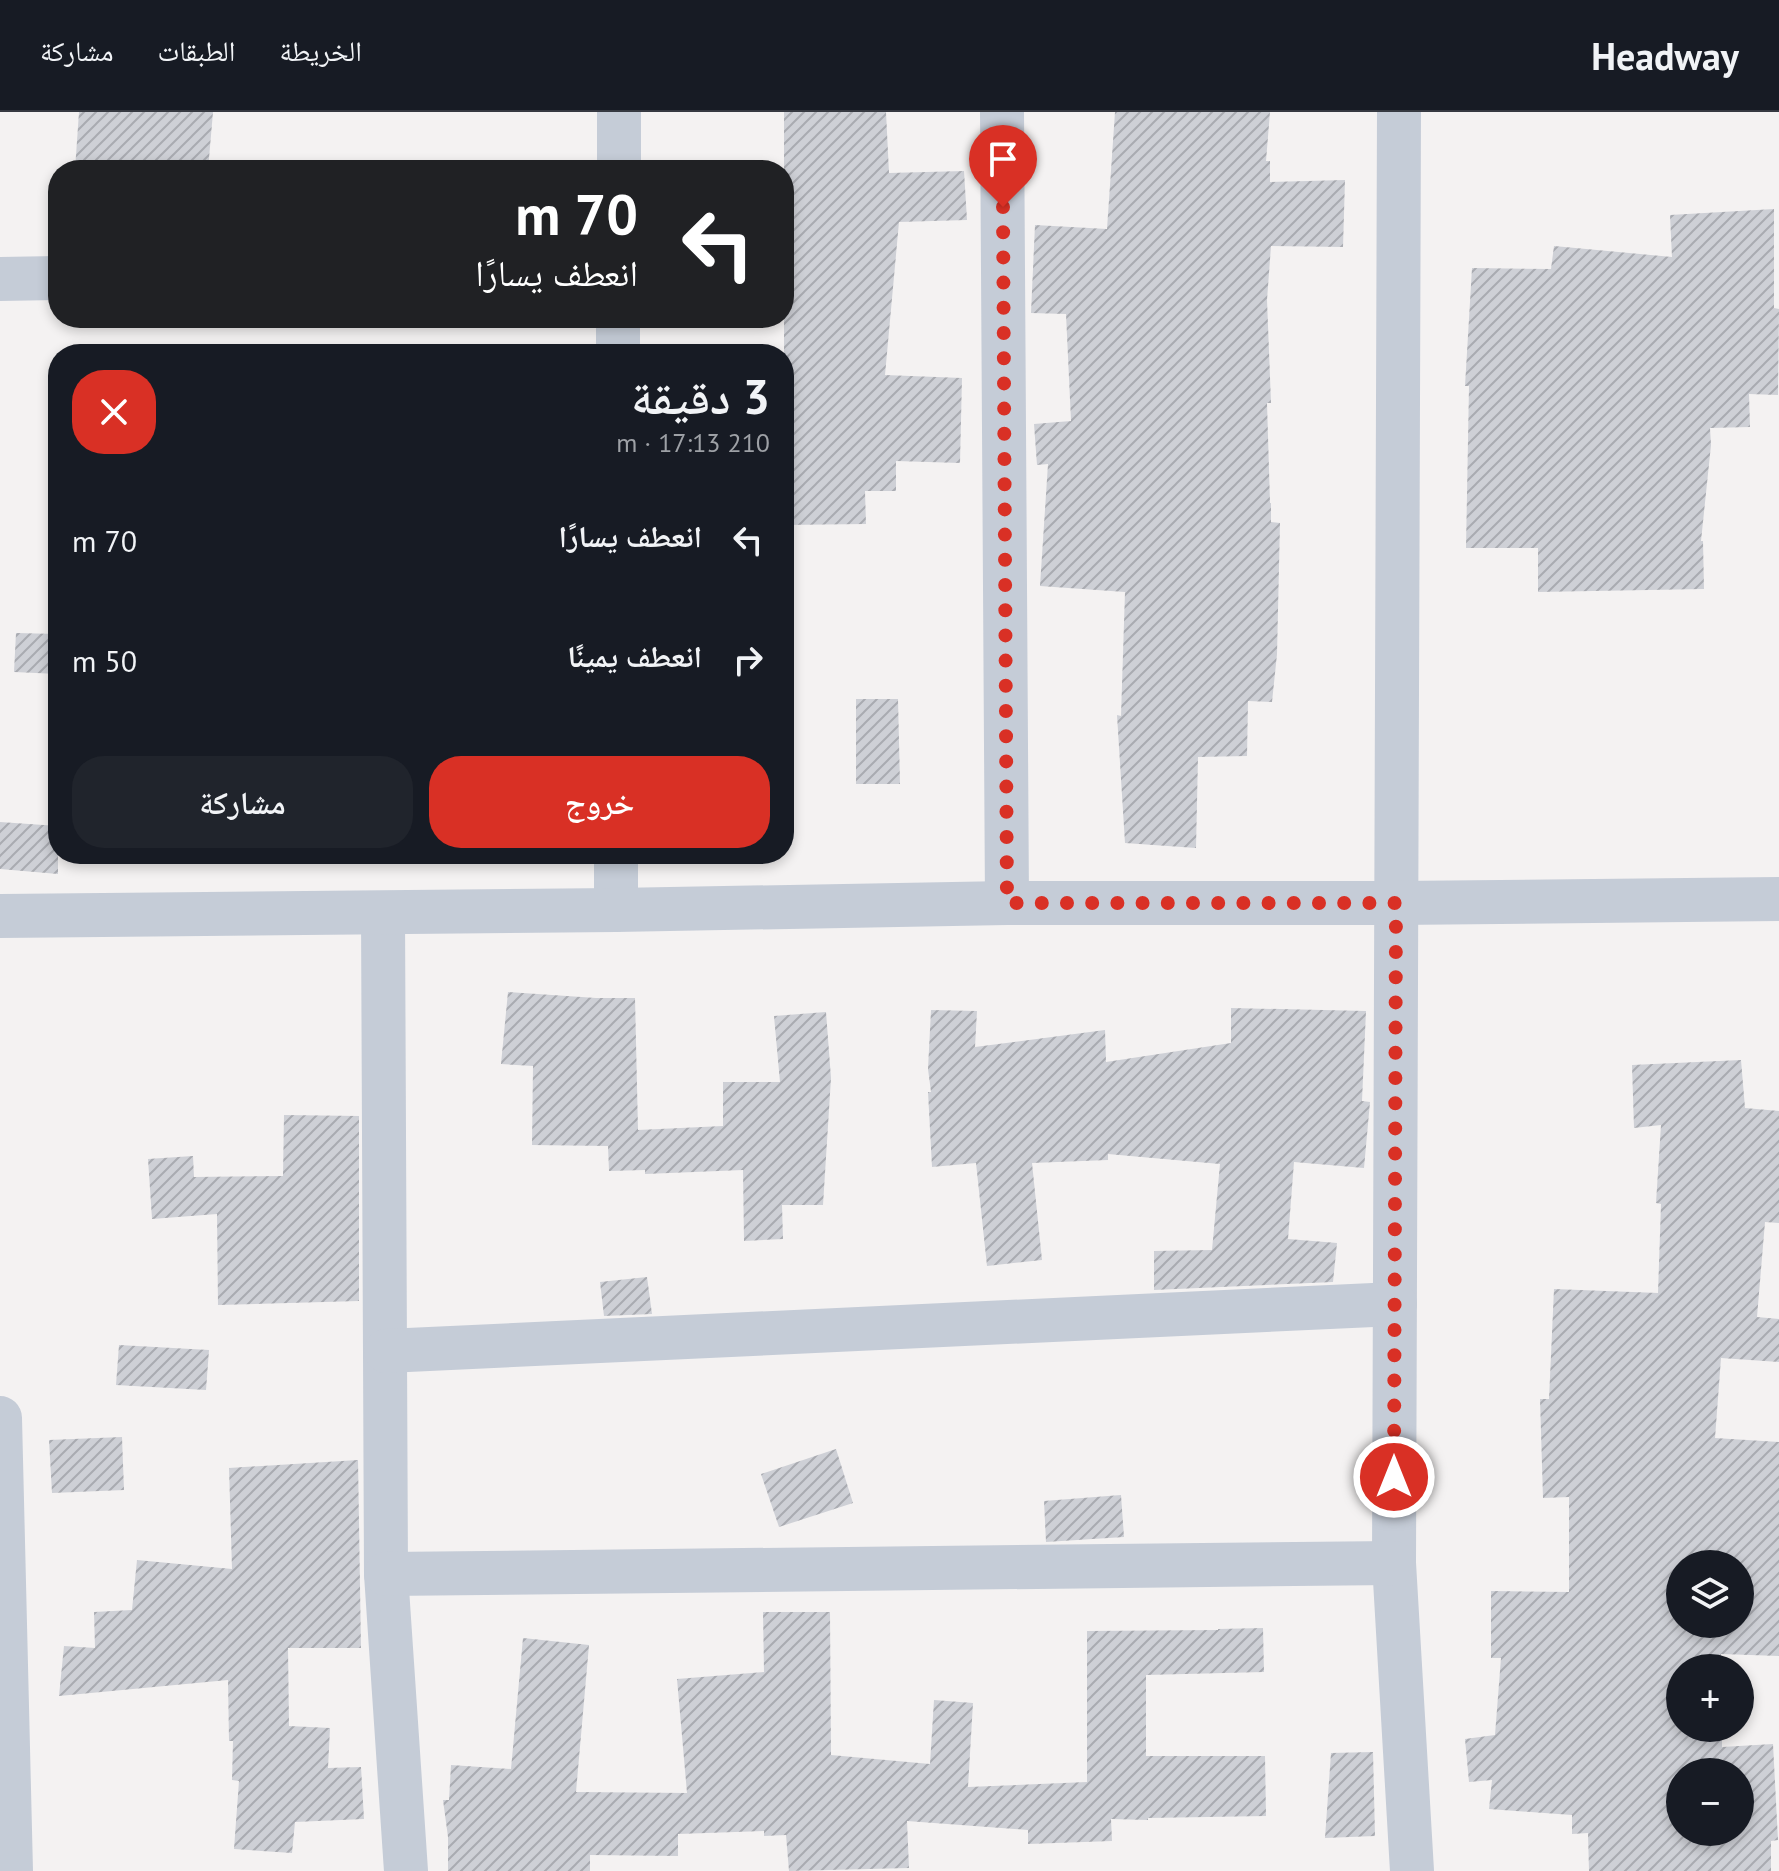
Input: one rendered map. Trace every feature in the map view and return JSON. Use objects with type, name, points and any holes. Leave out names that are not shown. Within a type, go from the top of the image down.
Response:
[{"type":"street","points":[[619,112],[619,160]]},
{"type":"street","points":[[1002,112],[1007,903]]},
{"type":"street","points":[[1399,112],[1394,1563],[1412,1871]]},
{"type":"street","points":[[0,279],[48,278]]},
{"type":"street","points":[[616,864],[616,910]]},
{"type":"street","points":[[0,916],[1007,903],[1779,899]]},
{"type":"street","points":[[383,913],[386,1574],[406,1871]]},
{"type":"street","points":[[386,1351],[1395,1304]]},
{"type":"street","points":[[0,1418],[11,1871]]},
{"type":"street","points":[[386,1574],[1394,1563]]},
{"type":"building","points":[[79,112],[213,112],[209,160],[76,160]]},
{"type":"building","points":[[784,112],[886,112],[889,173],[964,171],[967,220],[899,222],[885,375],[962,378],[960,463],[896,461],[896,491],[865,491],[866,524],[794,525],[794,344],[784,344],[784,328],[794,328],[794,160],[784,160]]},
{"type":"building","points":[[1115,112],[1270,112],[1266,161],[1270,161],[1270,182],[1345,180],[1343,247],[1271,246],[1267,300],[1271,403],[1267,403],[1270,503],[1271,522],[1280,523],[1277,654],[1272,702],[1248,701],[1247,756],[1198,757],[1196,848],[1125,843],[1117,715],[1121,716],[1125,592],[1040,586],[1048,464],[1037,465],[1034,424],[1071,421],[1066,314],[1031,313],[1035,225],[1107,229]]},
{"type":"building","points":[[1774,209],[1774,308],[1779,309],[1778,395],[1749,394],[1750,427],[1710,428],[1701,541],[1704,589],[1538,592],[1538,548],[1466,548],[1469,386],[1465,386],[1472,268],[1551,269],[1554,246],[1672,257],[1670,215]]},
{"type":"building","points":[[16,633],[48,634],[48,674],[14,672]]},
{"type":"building","points":[[856,699],[898,699],[900,784],[856,784]]},
{"type":"building","points":[[0,822],[48,825],[48,864],[58,864],[58,874],[0,869]]},
{"type":"building","points":[[508,992],[635,998],[638,1130],[723,1126],[723,1082],[780,1082],[774,1016],[826,1012],[831,1078],[823,1205],[782,1205],[783,1239],[744,1241],[743,1170],[645,1174],[645,1170],[609,1171],[608,1146],[532,1145],[533,1066],[501,1064]]},
{"type":"building","points":[[1231,1008],[1366,1011],[1362,1101],[1370,1102],[1364,1168],[1294,1162],[1288,1239],[1337,1243],[1333,1282],[1154,1290],[1154,1251],[1212,1250],[1220,1164],[1108,1154],[1108,1160],[1032,1163],[1042,1260],[987,1266],[976,1163],[932,1167],[928,1092],[931,1092],[928,1069],[931,1010],[977,1011],[975,1047],[1105,1030],[1106,1062],[1231,1043]]},
{"type":"building","points":[[1741,1060],[1745,1108],[1779,1111],[1779,1223],[1765,1222],[1757,1317],[1779,1319],[1779,1362],[1721,1358],[1715,1438],[1779,1442],[1779,1656],[1666,1654],[1666,1742],[1722,1742],[1722,1747],[1773,1744],[1778,1840],[1771,1841],[1771,1871],[1589,1871],[1588,1833],[1572,1834],[1572,1815],[1489,1809],[1492,1780],[1469,1782],[1465,1739],[1495,1735],[1501,1658],[1491,1658],[1491,1591],[1569,1592],[1569,1497],[1543,1498],[1540,1399],[1549,1399],[1554,1289],[1658,1293],[1661,1204],[1656,1203],[1661,1125],[1634,1128],[1632,1065]]},
{"type":"building","points":[[284,1115],[359,1116],[359,1301],[218,1305],[217,1214],[152,1219],[148,1159],[193,1156],[194,1177],[283,1176]]},
{"type":"building","points":[[647,1277],[652,1314],[604,1316],[600,1282]]},
{"type":"building","points":[[119,1345],[209,1350],[206,1390],[116,1385]]},
{"type":"building","points":[[122,1437],[124,1490],[52,1493],[49,1440]]},
{"type":"building","points":[[836,1449],[853,1503],[779,1527],[761,1474]]},
{"type":"building","points":[[358,1460],[361,1648],[288,1648],[289,1726],[330,1728],[328,1768],[361,1767],[364,1819],[295,1822],[292,1853],[234,1849],[239,1781],[232,1780],[233,1741],[229,1741],[228,1680],[59,1696],[64,1646],[95,1648],[94,1612],[132,1610],[137,1560],[232,1569],[229,1468]]},
{"type":"building","points":[[1121,1495],[1124,1537],[1046,1542],[1044,1501]]},
{"type":"building","points":[[763,1612],[830,1612],[831,1755],[930,1764],[934,1700],[973,1703],[968,1787],[1087,1782],[1087,1631],[1263,1628],[1264,1672],[1146,1675],[1146,1756],[1265,1756],[1266,1816],[1111,1819],[1112,1841],[1028,1844],[1028,1830],[907,1821],[909,1868],[789,1871],[786,1835],[764,1836],[764,1831],[678,1834],[678,1856],[590,1855],[590,1871],[448,1871],[443,1800],[449,1800],[451,1765],[511,1769],[523,1638],[589,1645],[576,1792],[687,1793],[677,1679],[764,1672]]},
{"type":"building","points":[[1373,1752],[1375,1836],[1325,1838],[1331,1753]]},
{"type":"route","points":[[1003,207],[1007,903],[1396,903],[1394,1477]]}]
